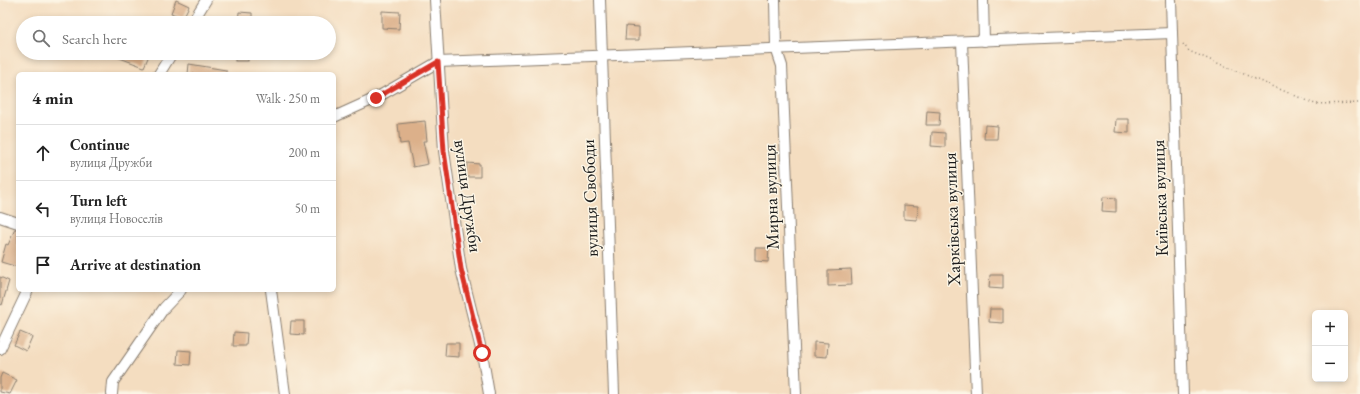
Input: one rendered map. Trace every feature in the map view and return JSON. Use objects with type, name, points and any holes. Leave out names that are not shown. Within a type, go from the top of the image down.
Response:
[{"type":"street","points":[[196,16],[206,0]]},
{"type":"street","name":"вулиця Дружби","points":[[434,0],[444,151],[461,269],[482,353],[489,394]]},
{"type":"street","name":"вулиця Свободи","points":[[600,0],[614,394]]},
{"type":"street","name":"Мирна вулиця","points":[[775,0],[776,48],[782,66],[796,394]]},
{"type":"street","points":[[983,0],[984,41]]},
{"type":"street","name":"Київська вулиця","points":[[1171,0],[1183,394]]},
{"type":"street","points":[[336,116],[376,98],[438,62],[962,42],[1172,32]]},
{"type":"street","name":"Харківська вулиця","points":[[962,42],[976,394]]},
{"type":"street","points":[[160,72],[168,60]]},
{"type":"street","points":[[0,217],[16,222]]},
{"type":"street","points":[[0,349],[27,292]]},
{"type":"street","points":[[112,394],[113,382],[164,308],[179,292]]},
{"type":"street","points":[[271,292],[285,394]]},
{"type":"path","points":[[1172,32],[1189,51],[1315,104],[1360,103]]},
{"type":"building","points":[[176,0],[189,6],[184,16],[178,16],[171,13]]},
{"type":"building","points":[[382,11],[400,12],[399,29],[382,28]]},
{"type":"building","points":[[239,12],[252,13],[252,16],[239,16]]},
{"type":"building","points":[[626,26],[639,27],[639,40],[625,40]]},
{"type":"building","points":[[125,60],[147,60],[144,67]]},
{"type":"building","points":[[235,60],[248,60],[248,61]]},
{"type":"building","points":[[189,64],[226,70],[226,72],[188,72]]},
{"type":"building","points":[[927,111],[940,112],[939,125],[926,125]]},
{"type":"building","points":[[1116,119],[1129,119],[1129,133],[1115,132]]},
{"type":"building","points":[[425,121],[427,141],[423,141],[428,164],[413,167],[408,143],[400,144],[398,124]]},
{"type":"building","points":[[985,125],[998,126],[997,139],[984,139]]},
{"type":"building","points":[[932,132],[945,133],[945,147],[931,146]]},
{"type":"building","points":[[467,163],[480,164],[480,177],[466,177]]},
{"type":"building","points":[[1103,197],[1116,198],[1116,212],[1102,211]]},
{"type":"building","points":[[904,205],[918,206],[917,220],[904,219]]},
{"type":"building","points":[[16,229],[16,266],[1,262],[6,244],[8,245]]},
{"type":"building","points":[[755,248],[769,248],[768,262],[755,261]]},
{"type":"building","points":[[851,269],[852,285],[828,286],[828,270]]},
{"type":"building","points":[[990,275],[1003,275],[1003,289],[989,288]]},
{"type":"building","points":[[0,277],[9,281],[2,305],[0,304]]},
{"type":"building","points":[[990,309],[1003,309],[1003,323],[989,322]]},
{"type":"building","points":[[291,321],[304,321],[304,335],[290,334]]},
{"type":"building","points":[[20,332],[32,337],[26,351],[14,345]]},
{"type":"building","points":[[234,332],[247,333],[246,346],[233,346]]},
{"type":"building","points":[[814,342],[828,343],[827,357],[814,356]]},
{"type":"building","points":[[446,343],[459,343],[459,357],[445,356]]},
{"type":"building","points":[[178,350],[191,351],[190,365],[177,364]]},
{"type":"building","points":[[2,373],[17,380],[10,394],[0,392],[0,378]]},
{"type":"route","points":[[376,98],[438,62],[444,151],[461,269],[482,353]]}]
